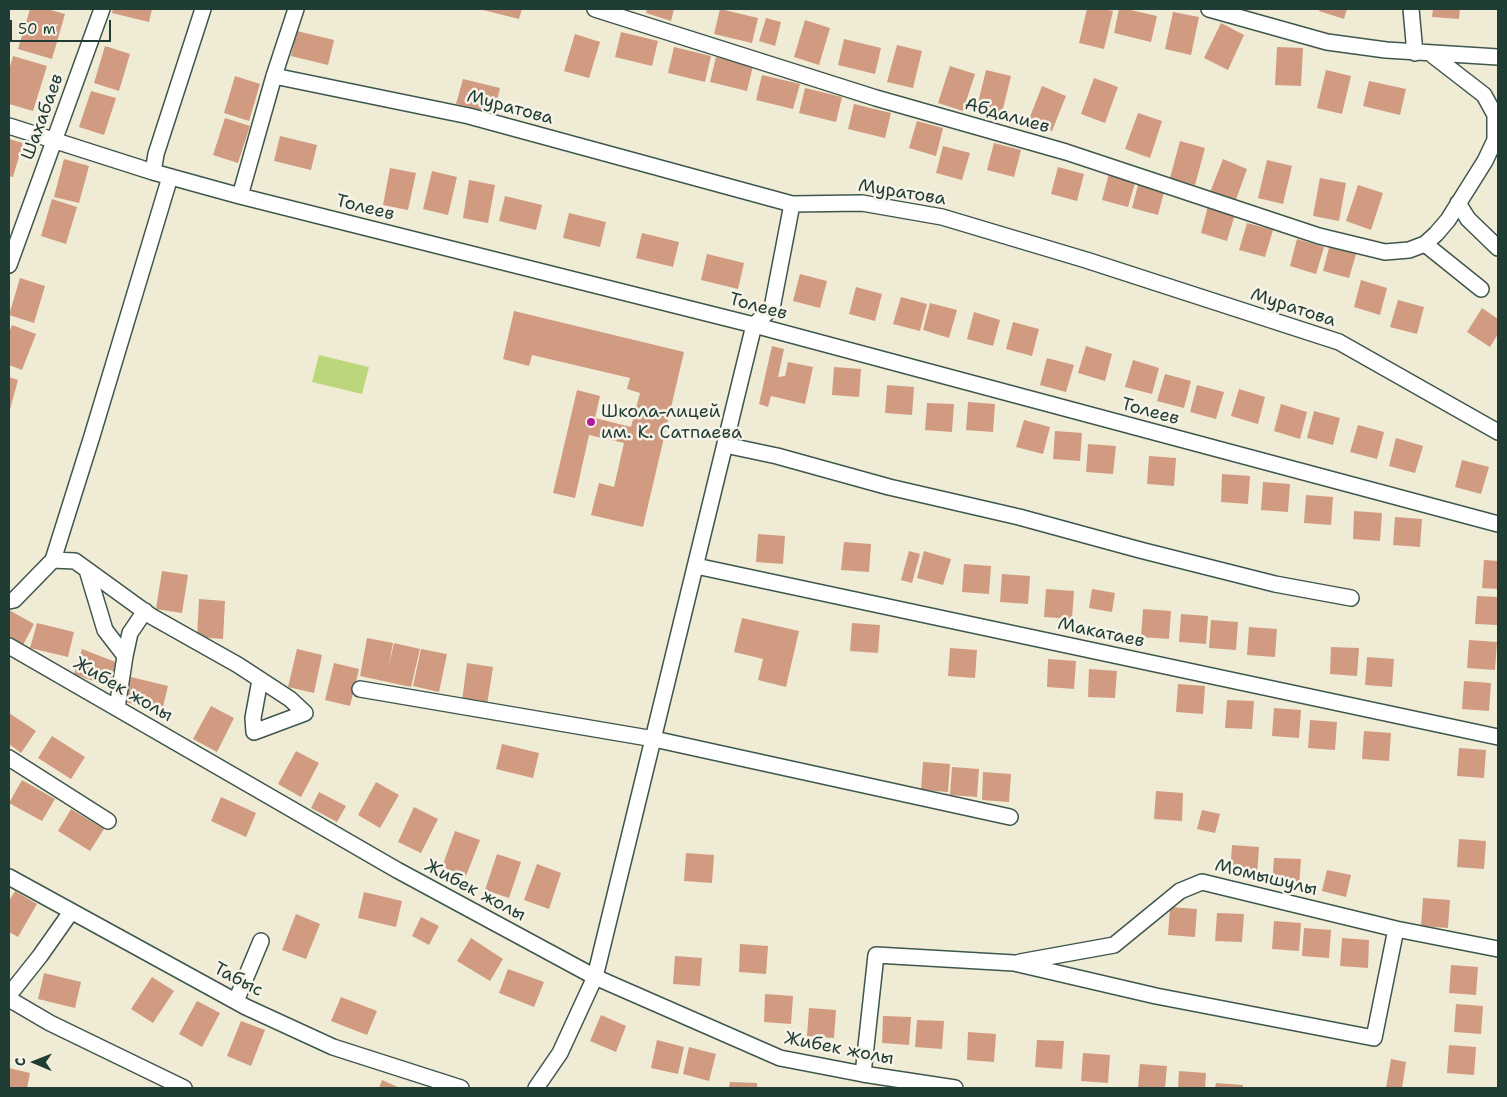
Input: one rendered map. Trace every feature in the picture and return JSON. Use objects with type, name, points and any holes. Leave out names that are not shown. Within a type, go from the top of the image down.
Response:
[{"type":"street","name":"Шахабаев","points":[[9,266],[102,9]]},
{"type":"street","points":[[153,172],[156,154],[203,9]]},
{"type":"street","points":[[240,196],[274,76],[296,9]]},
{"type":"street","name":"Абдалиев","points":[[595,9],[876,98],[1066,152],[1319,236],[1385,252],[1409,250],[1425,244]]},
{"type":"street","points":[[1209,9],[1327,42],[1415,53],[1498,57]]},
{"type":"street","points":[[1412,9],[1415,53]]},
{"type":"street","points":[[1431,54],[1484,95],[1496,115],[1496,140],[1485,161],[1448,220],[1425,244],[1481,289]]},
{"type":"street","name":"Муратова","points":[[274,76],[469,116],[792,204],[862,203],[942,217],[1105,266],[1339,342],[1498,432]]},
{"type":"street","name":"Толеев","points":[[9,126],[153,172],[240,196],[754,325],[1498,524]]},
{"type":"street","points":[[9,601],[14,600],[53,560],[170,177]]},
{"type":"street","points":[[1458,203],[1468,218],[1498,248]]},
{"type":"street","points":[[536,1088],[560,1053],[595,977],[754,325],[772,308],[792,204]]},
{"type":"street","points":[[725,445],[777,456],[889,487],[1020,517],[1275,584],[1350,598]]},
{"type":"street","points":[[53,560],[75,561],[144,611],[260,680]]},
{"type":"street","name":"Макатаев","points":[[696,566],[1498,736]]},
{"type":"street","points":[[86,570],[105,630],[125,656]]},
{"type":"street","points":[[117,708],[130,633],[144,611]]},
{"type":"street","name":"Жибек жолы","points":[[9,646],[397,870],[595,977],[780,1058],[863,1074],[955,1088]]},
{"type":"street","points":[[360,689],[654,739],[1010,817]]},
{"type":"street","points":[[9,758],[108,821]]},
{"type":"street","name":"Табыс","points":[[9,878],[236,1001],[333,1047],[461,1088]]},
{"type":"street","name":"Момышулы","points":[[1014,963],[1114,945],[1180,891],[1202,882],[1396,930],[1498,949]]},
{"type":"street","points":[[71,912],[9,997],[50,1023],[184,1088]]},
{"type":"street","points":[[863,1074],[876,955],[1014,963],[1156,996],[1374,1038],[1396,930]]},
{"type":"street","points":[[236,1001],[261,941]]},
{"type":"green space","points":[[319,355],[369,367],[362,394],[312,382]]},
{"type":"building","points":[[30,9],[47,9],[65,14],[52,59],[18,49]]},
{"type":"building","points":[[113,9],[152,9],[149,22],[112,13]]},
{"type":"building","points":[[479,9],[522,9],[519,19]]},
{"type":"building","points":[[647,9],[674,9],[671,21],[646,13]]},
{"type":"building","points":[[720,9],[758,18],[752,43],[714,34]]},
{"type":"building","points":[[1087,9],[1113,11],[1104,49],[1079,43]]},
{"type":"building","points":[[1119,9],[1157,16],[1151,42],[1114,33]]},
{"type":"building","points":[[1320,9],[1347,9],[1344,19],[1319,11]]},
{"type":"building","points":[[1433,9],[1460,9],[1459,19],[1432,17]]},
{"type":"building","points":[[1173,12],[1199,17],[1191,55],[1165,49]]},
{"type":"building","points":[[766,18],[781,22],[775,46],[759,41]]},
{"type":"building","points":[[805,20],[830,28],[819,65],[794,57]]},
{"type":"building","points":[[1221,23],[1244,35],[1228,70],[1204,58]]},
{"type":"building","points":[[297,31],[334,40],[328,65],[291,56]]},
{"type":"building","points":[[621,32],[658,41],[652,66],[615,57]]},
{"type":"building","points":[[575,34],[600,42],[589,78],[564,71]]},
{"type":"building","points":[[844,39],[881,48],[875,74],[838,65]]},
{"type":"building","points":[[897,45],[922,51],[913,88],[887,82]]},
{"type":"building","points":[[105,46],[130,54],[119,91],[94,83]]},
{"type":"building","points":[[674,47],[711,56],[705,82],[668,73]]},
{"type":"building","points":[[1277,47],[1303,48],[1301,86],[1275,85]]},
{"type":"building","points":[[13,56],[47,66],[33,111],[9,104],[9,70]]},
{"type":"building","points":[[716,57],[753,66],[747,91],[710,82]]},
{"type":"building","points":[[950,66],[975,74],[963,111],[938,103]]},
{"type":"building","points":[[986,70],[1011,76],[1002,113],[977,107]]},
{"type":"building","points":[[1326,70],[1351,76],[1342,114],[1317,108]]},
{"type":"building","points":[[762,75],[800,84],[793,109],[756,100]]},
{"type":"building","points":[[235,76],[260,84],[249,121],[224,113]]},
{"type":"building","points":[[1094,78],[1118,87],[1105,123],[1081,114]]},
{"type":"building","points":[[463,79],[500,88],[494,113],[456,104]]},
{"type":"building","points":[[1369,81],[1406,89],[1400,115],[1363,106]]},
{"type":"building","points":[[1042,86],[1066,96],[1052,131],[1028,122]]},
{"type":"building","points":[[805,88],[842,97],[836,122],[799,113]]},
{"type":"building","points":[[91,91],[116,98],[104,135],[79,127]]},
{"type":"building","points":[[854,104],[891,113],[885,138],[848,129]]},
{"type":"building","points":[[1138,113],[1162,121],[1150,158],[1125,149]]},
{"type":"building","points":[[225,118],[250,126],[238,163],[213,155]]},
{"type":"building","points":[[917,121],[943,128],[936,156],[909,148]]},
{"type":"building","points":[[280,136],[317,145],[311,170],[274,161]]},
{"type":"building","points":[[9,139],[23,143],[13,177],[9,176]]},
{"type":"building","points":[[1180,141],[1205,148],[1195,185],[1170,178]]},
{"type":"building","points":[[994,143],[1021,150],[1014,177],[987,170]]},
{"type":"building","points":[[943,146],[970,153],[962,180],[936,173]]},
{"type":"building","points":[[64,159],[89,166],[79,203],[54,197]]},
{"type":"building","points":[[1223,159],[1247,169],[1234,205],[1209,195]]},
{"type":"building","points":[[1267,160],[1292,166],[1283,204],[1258,198]]},
{"type":"building","points":[[1058,167],[1084,174],[1077,201],[1051,194]]},
{"type":"building","points":[[390,168],[416,173],[408,210],[383,205]]},
{"type":"building","points":[[432,171],[457,177],[448,215],[423,209]]},
{"type":"building","points":[[1109,173],[1136,180],[1128,207],[1102,200]]},
{"type":"building","points":[[1320,178],[1346,183],[1339,221],[1313,216]]},
{"type":"building","points":[[469,180],[495,185],[488,223],[463,218]]},
{"type":"building","points":[[1139,181],[1165,188],[1158,215],[1132,208]]},
{"type":"building","points":[[1358,185],[1383,193],[1371,230],[1346,221]]},
{"type":"building","points":[[505,196],[542,205],[536,230],[499,221]]},
{"type":"building","points":[[52,199],[77,207],[66,244],[41,236]]},
{"type":"building","points":[[1208,206],[1235,214],[1227,241],[1201,233]]},
{"type":"building","points":[[569,213],[606,222],[600,247],[563,238]]},
{"type":"building","points":[[1247,223],[1273,230],[1265,257],[1239,250]]},
{"type":"building","points":[[642,233],[679,242],[673,267],[636,258]]},
{"type":"building","points":[[1297,239],[1324,247],[1316,274],[1290,266]]},
{"type":"building","points":[[1330,244],[1357,251],[1349,278],[1323,271]]},
{"type":"building","points":[[707,254],[744,263],[738,289],[701,280]]},
{"type":"building","points":[[800,274],[827,281],[820,308],[793,301]]},
{"type":"building","points":[[20,278],[45,286],[34,323],[9,315]]},
{"type":"building","points":[[1361,280],[1387,288],[1380,315],[1354,307]]},
{"type":"building","points":[[856,287],[882,294],[875,321],[849,314]]},
{"type":"building","points":[[901,297],[927,304],[920,331],[893,324]]},
{"type":"building","points":[[1398,300],[1424,307],[1417,334],[1390,327]]},
{"type":"building","points":[[930,303],[957,310],[949,338],[923,330]]},
{"type":"building","points":[[1482,308],[1498,319],[1498,334],[1490,347],[1467,332]]},
{"type":"building","name":"Школа-лицей им. К. Сатпаева","points":[[514,311],[684,352],[643,527],[591,515],[599,483],[614,487],[624,443],[589,435],[575,498],[553,493],[577,390],[600,396],[595,418],[631,427],[640,393],[627,389],[630,378],[532,355],[529,366],[503,359]]},
{"type":"building","points":[[974,312],[1000,320],[993,346],[967,339]]},
{"type":"building","points":[[1013,322],[1039,329],[1032,356],[1006,349]]},
{"type":"building","points":[[12,325],[36,334],[22,370],[9,365],[9,333]]},
{"type":"building","points":[[772,346],[784,349],[778,377],[785,376],[788,362],[813,367],[805,404],[771,396],[768,407],[759,404]]},
{"type":"building","points":[[1086,346],[1112,354],[1105,381],[1078,373]]},
{"type":"building","points":[[1047,358],[1074,365],[1066,392],[1040,385]]},
{"type":"building","points":[[1133,360],[1159,368],[1152,394],[1125,387]]},
{"type":"building","points":[[834,367],[861,369],[859,397],[832,395]]},
{"type":"building","points":[[1165,374],[1191,381],[1184,408],[1157,401]]},
{"type":"building","points":[[9,377],[18,380],[9,413]]},
{"type":"building","points":[[887,385],[914,387],[912,415],[885,413]]},
{"type":"building","points":[[1197,385],[1224,392],[1216,419],[1190,412]]},
{"type":"building","points":[[1239,389],[1265,397],[1258,424],[1231,416]]},
{"type":"building","points":[[968,402],[995,404],[993,432],[966,430]]},
{"type":"building","points":[[927,403],[954,404],[952,432],[925,430]]},
{"type":"building","points":[[1281,404],[1307,412],[1300,439],[1274,431]]},
{"type":"building","points":[[1314,411],[1340,418],[1333,445],[1307,438]]},
{"type":"building","points":[[1024,420],[1050,427],[1043,454],[1016,447]]},
{"type":"building","points":[[1358,425],[1384,432],[1377,459],[1350,452]]},
{"type":"building","points":[[1055,431],[1082,433],[1080,461],[1053,459]]},
{"type":"building","points":[[1396,438],[1423,446],[1415,473],[1389,466]]},
{"type":"building","points":[[1088,444],[1116,446],[1113,474],[1086,472]]},
{"type":"building","points":[[1149,456],[1176,458],[1174,486],[1147,484]]},
{"type":"building","points":[[1462,460],[1489,467],[1481,494],[1455,487]]},
{"type":"building","points":[[1222,474],[1250,476],[1248,504],[1221,502]]},
{"type":"building","points":[[1263,482],[1290,484],[1288,512],[1261,510]]},
{"type":"building","points":[[1306,495],[1333,497],[1331,525],[1304,523]]},
{"type":"building","points":[[1354,511],[1382,513],[1380,541],[1353,539]]},
{"type":"building","points":[[1395,517],[1422,519],[1420,547],[1393,545]]},
{"type":"building","points":[[758,534],[785,536],[783,564],[756,562]]},
{"type":"building","points":[[844,542],[871,544],[869,572],[841,570]]},
{"type":"building","points":[[909,551],[920,554],[912,583],[901,580]]},
{"type":"building","points":[[924,551],[951,559],[943,585],[917,578]]},
{"type":"building","points":[[1484,560],[1498,561],[1498,589],[1482,588]]},
{"type":"building","points":[[964,564],[991,566],[989,594],[962,592]]},
{"type":"building","points":[[162,571],[188,575],[182,613],[156,609]]},
{"type":"building","points":[[1002,574],[1030,576],[1028,604],[1000,602]]},
{"type":"building","points":[[1046,589],[1074,591],[1072,619],[1044,617]]},
{"type":"building","points":[[1092,589],[1115,593],[1112,612],[1089,608]]},
{"type":"building","points":[[1477,596],[1498,597],[1498,625],[1475,624]]},
{"type":"building","points":[[199,599],[225,601],[223,639],[197,637]]},
{"type":"building","points":[[1143,609],[1171,611],[1169,639],[1141,637]]},
{"type":"building","points":[[9,610],[34,624],[22,647],[9,640]]},
{"type":"building","points":[[1181,614],[1208,616],[1206,644],[1179,642]]},
{"type":"building","points":[[742,618],[799,631],[786,687],[758,680],[763,659],[734,652]]},
{"type":"building","points":[[1211,620],[1238,622],[1236,650],[1209,648]]},
{"type":"building","points":[[37,623],[74,632],[68,657],[30,648]]},
{"type":"building","points":[[852,623],[880,625],[878,653],[850,651]]},
{"type":"building","points":[[1249,627],[1277,629],[1275,657],[1247,655]]},
{"type":"building","points":[[367,638],[393,643],[388,669],[394,643],[420,649],[411,687],[360,676]]},
{"type":"building","points":[[1469,640],[1497,642],[1495,670],[1467,668]]},
{"type":"building","points":[[1331,647],[1359,648],[1357,676],[1330,674]]},
{"type":"building","points":[[950,648],[977,650],[975,678],[948,676]]},
{"type":"building","points":[[82,649],[118,663],[109,687],[74,674]]},
{"type":"building","points":[[297,649],[322,655],[314,693],[288,687]]},
{"type":"building","points":[[421,649],[447,654],[439,692],[413,686]]},
{"type":"building","points":[[1367,657],[1394,659],[1392,687],[1365,685]]},
{"type":"building","points":[[1048,659],[1076,661],[1074,689],[1047,687]]},
{"type":"building","points":[[334,663],[359,669],[350,706],[325,700]]},
{"type":"building","points":[[467,663],[493,667],[487,705],[462,701]]},
{"type":"building","points":[[1089,669],[1117,671],[1115,698],[1088,697]]},
{"type":"building","points":[[131,677],[168,686],[162,711],[125,702]]},
{"type":"building","points":[[1464,681],[1491,683],[1489,711],[1462,709]]},
{"type":"building","points":[[1178,684],[1205,686],[1203,714],[1176,712]]},
{"type":"building","points":[[1227,700],[1254,701],[1252,729],[1225,728]]},
{"type":"building","points":[[211,706],[234,718],[217,752],[193,739]]},
{"type":"building","points":[[1274,708],[1301,710],[1299,738],[1272,736]]},
{"type":"building","points":[[9,713],[36,731],[21,753],[9,744]]},
{"type":"building","points":[[1310,720],[1337,722],[1335,750],[1308,748]]},
{"type":"building","points":[[1364,731],[1391,733],[1389,761],[1362,759]]},
{"type":"building","points":[[52,736],[85,757],[71,779],[38,758]]},
{"type":"building","points":[[502,744],[539,753],[533,778],[496,769]]},
{"type":"building","points":[[1459,748],[1486,750],[1484,778],[1457,776]]},
{"type":"building","points":[[296,751],[319,763],[301,797],[278,784]]},
{"type":"building","points":[[923,762],[950,764],[948,792],[921,790]]},
{"type":"building","points":[[952,767],[979,769],[977,797],[950,795]]},
{"type":"building","points":[[983,772],[1011,774],[1009,802],[982,800]]},
{"type":"building","points":[[22,780],[55,799],[42,821],[9,803]]},
{"type":"building","points":[[376,782],[399,795],[380,828],[358,815]]},
{"type":"building","points":[[1156,791],[1183,793],[1182,821],[1154,819]]},
{"type":"building","points":[[319,792],[346,806],[337,822],[311,808]]},
{"type":"building","points":[[221,797],[256,813],[246,837],[211,821]]},
{"type":"building","points":[[414,807],[438,819],[421,853],[398,842]]},
{"type":"building","points":[[71,809],[104,829],[90,851],[58,831]]},
{"type":"building","points":[[1202,810],[1220,814],[1215,833],[1197,829]]},
{"type":"building","points":[[455,831],[480,840],[466,876],[442,867]]},
{"type":"building","points":[[1459,839],[1486,841],[1484,869],[1457,867]]},
{"type":"building","points":[[1232,845],[1259,847],[1257,875],[1230,873]]},
{"type":"building","points":[[686,853],[714,855],[712,883],[684,881]]},
{"type":"building","points":[[497,854],[521,862],[509,898],[485,890]]},
{"type":"building","points":[[1274,858],[1301,859],[1299,887],[1272,885]]},
{"type":"building","points":[[537,864],[561,873],[549,909],[524,900]]},
{"type":"building","points":[[1327,870],[1351,875],[1346,897],[1322,891]]},
{"type":"building","points":[[15,891],[37,904],[18,937],[9,932],[9,901]]},
{"type":"building","points":[[364,892],[402,901],[396,927],[358,918]]},
{"type":"building","points":[[1423,898],[1450,900],[1448,928],[1421,926]]},
{"type":"building","points":[[1170,907],[1197,909],[1195,937],[1168,935]]},
{"type":"building","points":[[1217,913],[1244,914],[1242,942],[1215,941]]},
{"type":"building","points":[[296,914],[320,924],[306,959],[282,950]]},
{"type":"building","points":[[421,917],[439,926],[429,945],[412,936]]},
{"type":"building","points":[[1274,921],[1301,923],[1299,951],[1272,949]]},
{"type":"building","points":[[1304,928],[1331,930],[1329,958],[1302,956]]},
{"type":"building","points":[[471,938],[503,959],[490,981],[457,961]]},
{"type":"building","points":[[1342,938],[1369,940],[1368,968],[1340,966]]},
{"type":"building","points":[[740,944],[768,946],[766,974],[739,972]]},
{"type":"building","points":[[675,956],[702,958],[700,986],[673,984]]},
{"type":"building","points":[[1451,965],[1478,967],[1476,995],[1449,993]]},
{"type":"building","points":[[508,969],[544,982],[534,1007],[499,993]]},
{"type":"building","points":[[44,973],[81,982],[75,1008],[38,999]]},
{"type":"building","points":[[152,977],[174,991],[153,1023],[131,1009]]},
{"type":"building","points":[[765,994],[793,996],[791,1024],[764,1022]]},
{"type":"building","points":[[341,997],[377,1011],[367,1035],[331,1021]]},
{"type":"building","points":[[197,1001],[220,1013],[202,1047],[179,1034]]},
{"type":"building","points":[[1456,1004],[1483,1006],[1481,1034],[1454,1032]]},
{"type":"building","points":[[809,1008],[836,1010],[834,1038],[807,1036]]},
{"type":"building","points":[[601,1015],[626,1026],[616,1052],[590,1041]]},
{"type":"building","points":[[883,1016],[911,1017],[909,1045],[882,1043]]},
{"type":"building","points":[[917,1020],[944,1021],[942,1049],[915,1047]]},
{"type":"building","points":[[241,1021],[265,1030],[251,1066],[227,1056]]},
{"type":"building","points":[[968,1032],[996,1034],[994,1062],[967,1060]]},
{"type":"building","points":[[657,1040],[684,1047],[678,1074],[651,1068]]},
{"type":"building","points":[[1037,1040],[1064,1041],[1062,1069],[1035,1067]]},
{"type":"building","points":[[1449,1045],[1476,1047],[1474,1075],[1447,1073]]},
{"type":"building","points":[[689,1047],[716,1054],[709,1081],[683,1074]]},
{"type":"building","points":[[1083,1053],[1110,1055],[1108,1083],[1081,1081]]},
{"type":"building","points":[[1391,1059],[1406,1062],[1402,1088],[1386,1088]]},
{"type":"building","points":[[1140,1064],[1167,1066],[1165,1088],[1138,1088]]},
{"type":"building","points":[[9,1068],[30,1073],[27,1088],[9,1088]]},
{"type":"building","points":[[1179,1071],[1206,1073],[1205,1088],[1178,1088]]},
{"type":"building","points":[[382,1080],[400,1088],[379,1088]]},
{"type":"building","points":[[730,1082],[757,1083],[757,1088],[729,1088]]},
{"type":"building","points":[[1216,1083],[1243,1085],[1243,1088],[1215,1088]]},
{"type":"place","name":"Школа-лицей им. К. Сатпаева","points":[[591,422]]}]
